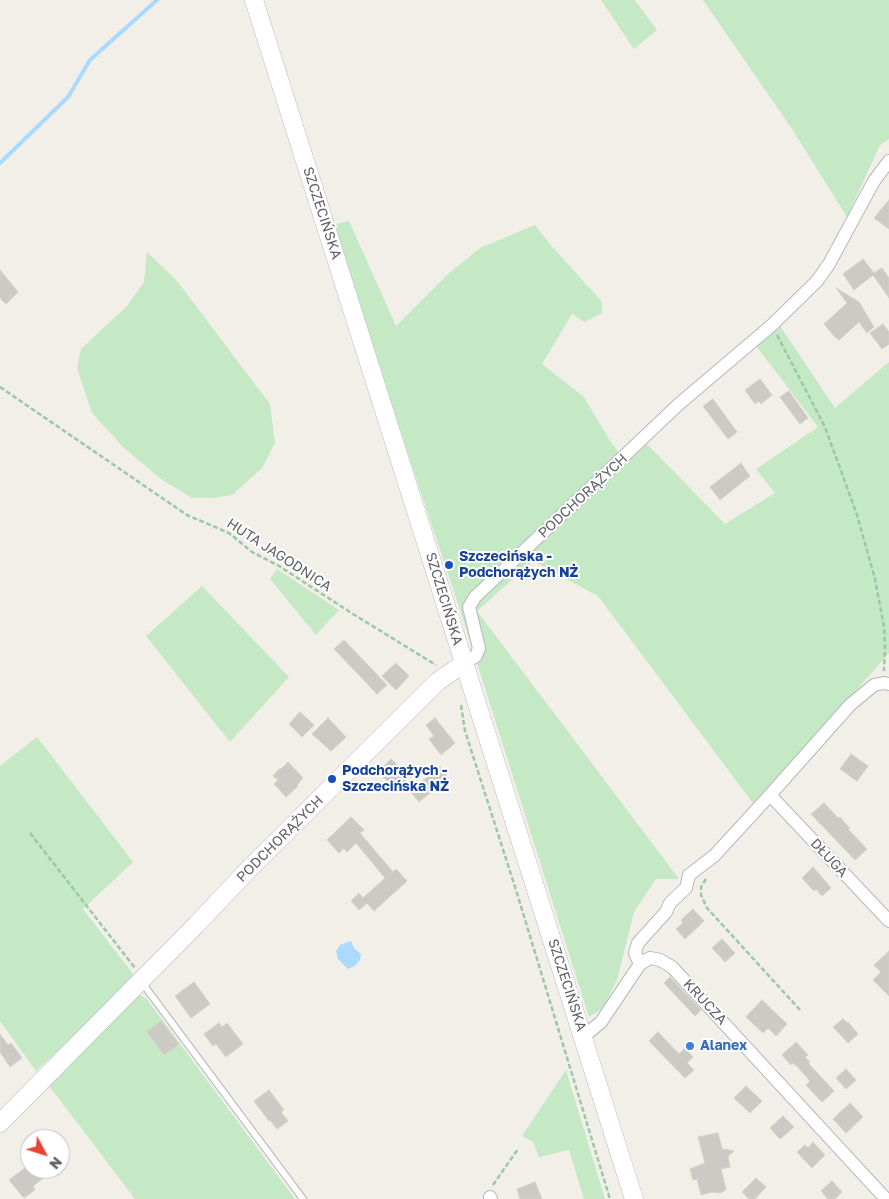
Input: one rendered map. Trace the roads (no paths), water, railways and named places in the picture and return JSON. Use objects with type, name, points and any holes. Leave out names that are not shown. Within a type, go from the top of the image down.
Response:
[{"type":"main road","name":"SZCZECIŃSKA","points":[[254,0],[634,1199]]},
{"type":"main road","name":"PODCHORĄŻYCH","points":[[0,1122],[143,979],[246,871],[447,673],[464,663]]},
{"type":"street","name":"PODCHORĄŻYCH","points":[[464,663],[476,656],[479,648],[469,607],[475,597],[680,404],[772,325],[817,281],[829,264],[874,181],[889,161]]},
{"type":"street","points":[[583,1037],[601,1022],[640,964],[635,953],[638,943],[666,912],[670,903],[686,888],[689,875],[714,856],[850,705],[868,689],[886,683]]},
{"type":"street","name":"DŁUGA","points":[[770,795],[889,921]]},
{"type":"street","name":"KRUCZA","points":[[640,964],[650,958],[660,960],[672,967],[886,1199]]},
{"type":"lane","points":[[143,979],[146,988],[304,1199]]},
{"type":"water","points":[[351,941],[354,948],[361,954],[360,960],[355,966],[348,969],[338,959],[336,951],[340,945]]},
{"type":"waterway","points":[[0,163],[68,97],[90,60],[157,0]]},
{"type":"place","name":"Szczecińska - Podchorążych NŻ","points":[[449,565]]},
{"type":"place","name":"Podchorążych - Szczecińska NŻ","points":[[332,779]]},
{"type":"place","name":"Alanex","points":[[690,1046]]}]
